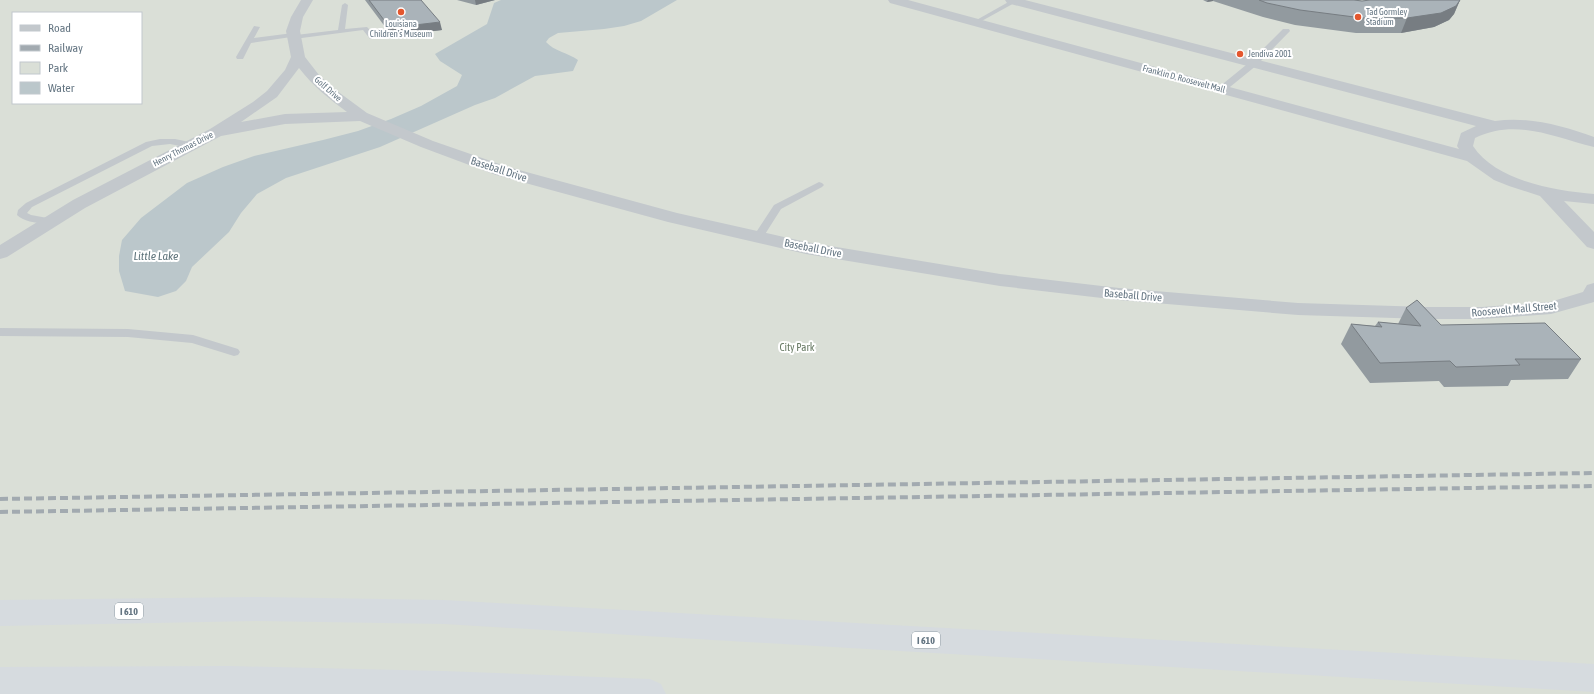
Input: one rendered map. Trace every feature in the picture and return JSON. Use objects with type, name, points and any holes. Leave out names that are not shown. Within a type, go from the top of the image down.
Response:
[{"type":"highway","name":"I 610","points":[[0,612],[259,609],[444,612],[1594,678]]},
{"type":"highway","points":[[0,681],[229,680],[443,685],[650,694]]},
{"type":"street","points":[[298,57],[293,31],[297,17],[307,0]]},
{"type":"street","name":"Franklin D. Roosevelt Mall","points":[[894,0],[1473,158]]},
{"type":"street","points":[[1013,1],[1496,126]]},
{"type":"street","name":"Golf Drive","points":[[298,57],[314,78],[328,91],[367,118]]},
{"type":"street","name":"Henry Thomas Drive","points":[[0,253],[49,221],[124,179],[216,132],[258,105],[272,94],[292,71],[298,57]]},
{"type":"street","name":"Baseball Drive","points":[[216,132],[284,119],[311,117],[367,118],[427,144],[502,171],[674,218],[814,249],[1000,280],[1119,294],[1298,309],[1427,313]]},
{"type":"street","points":[[1594,142],[1543,128],[1518,125],[1478,129],[1466,136],[1465,146],[1473,158],[1491,171],[1516,182],[1546,192],[1594,199]]},
{"type":"street","points":[[1546,192],[1594,243]]},
{"type":"street","name":"Roosevelt Mall Street","points":[[1427,313],[1482,313],[1551,308],[1592,296],[1594,289]]},
{"type":"lane","points":[[976,22],[1013,1]]},
{"type":"lane","points":[[341,32],[345,5]]},
{"type":"lane","points":[[240,57],[256,27]]},
{"type":"lane","points":[[249,41],[341,32],[365,28],[373,37]]},
{"type":"lane","points":[[1222,89],[1254,63],[1286,31]]},
{"type":"lane","points":[[49,221],[29,218],[22,215],[22,212],[29,205],[149,144],[169,141],[191,145]]},
{"type":"lane","points":[[758,237],[777,206],[819,185]]},
{"type":"lane","points":[[0,332],[128,333],[193,339],[234,352]]},
{"type":"green space","name":"City Park","points":[[0,0],[1594,0],[1594,694],[0,694]]},
{"type":"water","name":"Little Lake","points":[[501,0],[677,0],[641,21],[624,26],[558,33],[549,38],[546,42],[553,48],[578,60],[573,71],[535,76],[495,98],[475,105],[380,147],[286,178],[257,194],[241,213],[229,232],[192,267],[186,281],[176,291],[158,297],[125,291],[119,271],[119,256],[122,240],[141,218],[187,183],[223,167],[254,156],[358,131],[421,106],[457,86],[462,75],[440,61],[435,54],[487,24],[494,3]]},
{"type":"building","points":[[369,0],[421,0],[440,22],[390,28]]},
{"type":"building","points":[[1259,0],[1460,0],[1456,6],[1441,13],[1407,18],[1362,18],[1300,10]]},
{"type":"building","points":[[1417,300],[1441,325],[1545,323],[1581,359],[1515,359],[1520,365],[1456,367],[1450,361],[1380,363],[1351,324],[1382,327],[1378,322],[1421,326],[1406,308]]},
{"type":"railway","points":[[0,499],[1594,473]]},
{"type":"railway","points":[[0,512],[1594,486]]},
{"type":"place","name":"Louisiana Children's Museum","points":[[401,12]]},
{"type":"place","name":"Tad Gormley Stadium","points":[[1358,17]]},
{"type":"place","name":"Jendiva 2001","points":[[1240,54]]}]
